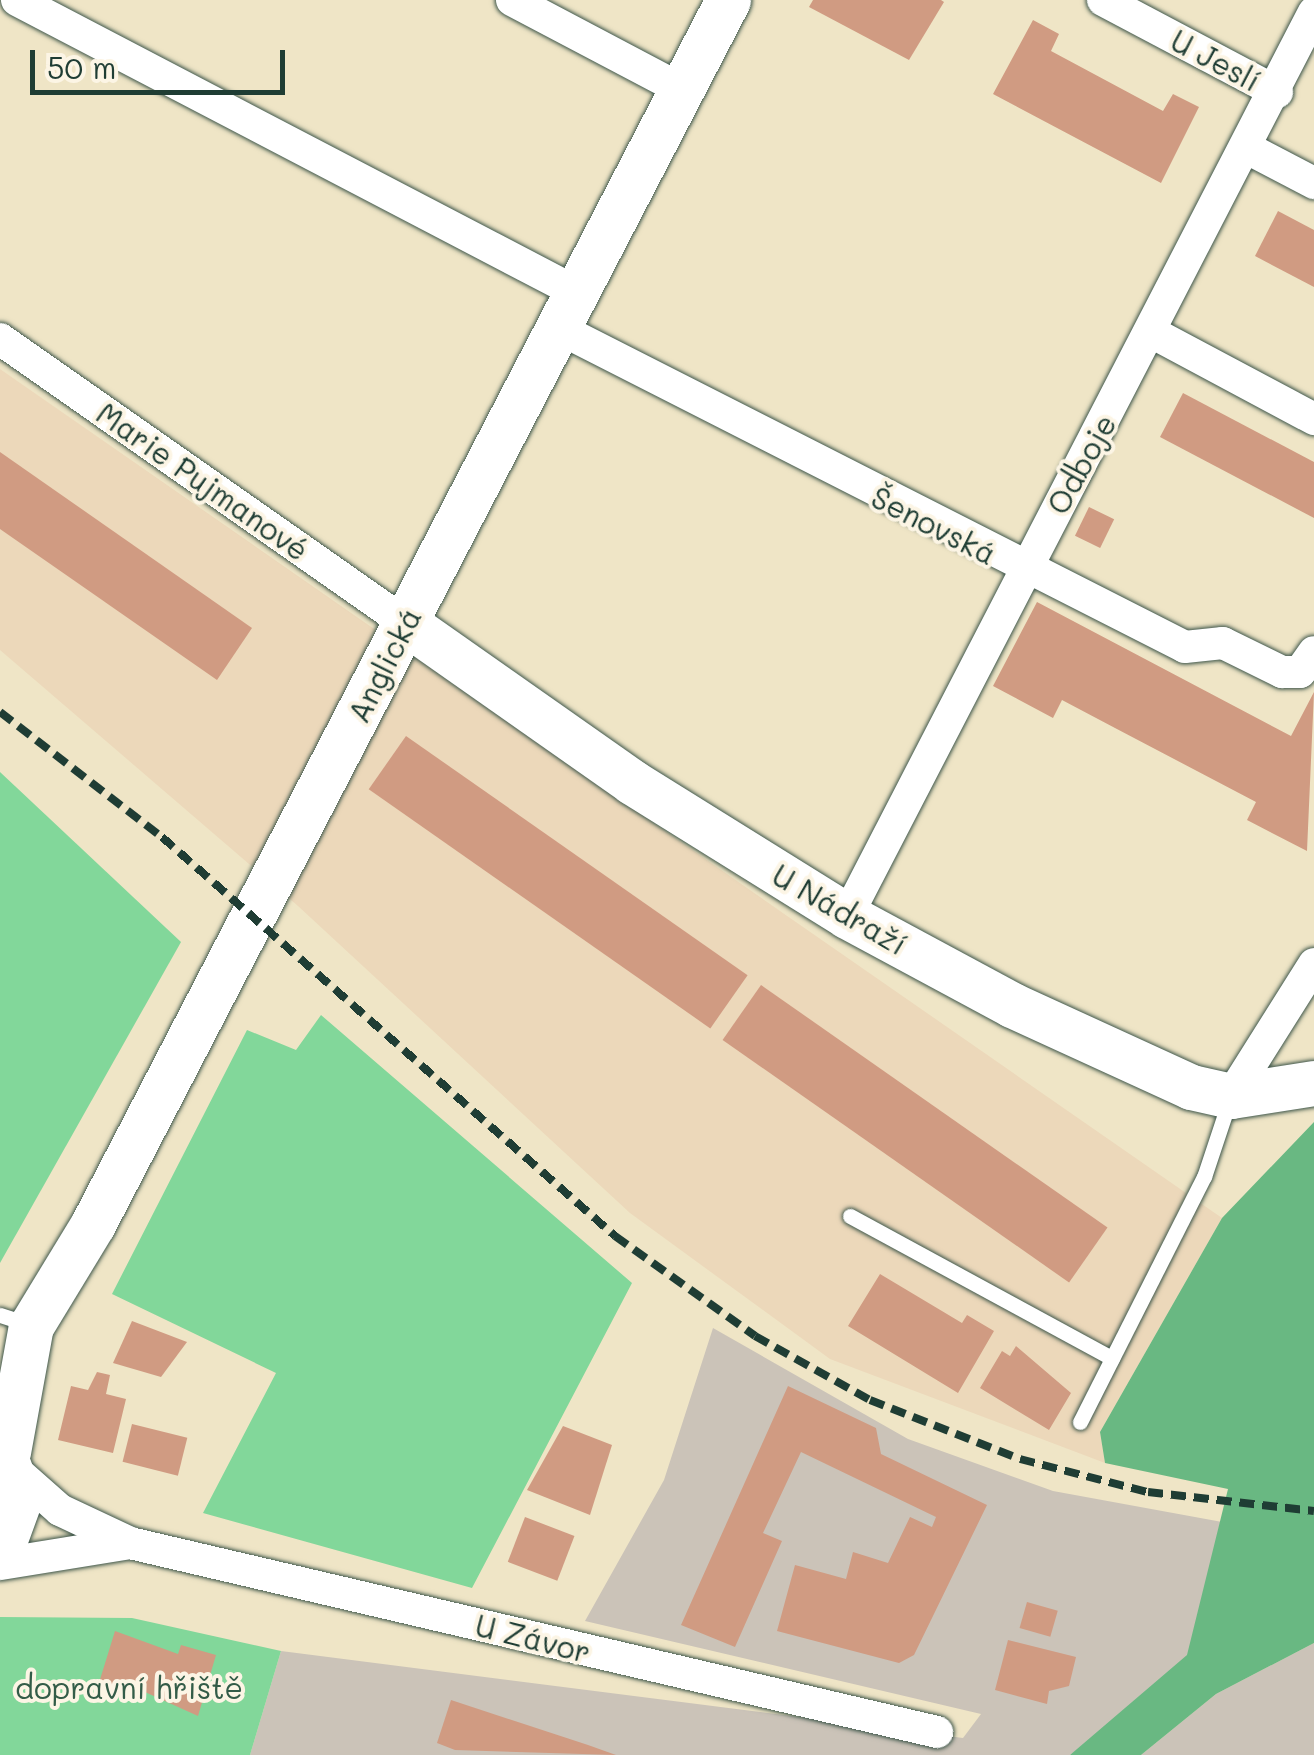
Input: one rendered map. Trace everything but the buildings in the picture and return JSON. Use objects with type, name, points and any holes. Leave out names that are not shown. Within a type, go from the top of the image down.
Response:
[{"type":"street","name":"Šenovská","points":[[17,0],[1022,571],[1186,646],[1223,643],[1282,672],[1300,672],[1314,652]]},
{"type":"street","points":[[512,0],[682,89]]},
{"type":"street","name":"Anglická","points":[[0,1553],[16,1524],[8,1456],[10,1329],[406,623],[728,0]]},
{"type":"street","name":"U Jeslí","points":[[1103,0],[1277,92]]},
{"type":"street","name":"Odboje","points":[[847,916],[1022,571],[1153,333],[1314,12]]},
{"type":"street","points":[[1247,148],[1314,183]]},
{"type":"street","points":[[1153,333],[1314,419]]},
{"type":"street","name":"Marie Pujmanové","points":[[0,339],[406,623]]},
{"type":"street","name":"U Nádraží","points":[[406,623],[632,782],[847,916],[1152,1074],[1231,1096],[1314,1083]]},
{"type":"street","points":[[1231,1096],[1313,971]]},
{"type":"street","name":"U Závor","points":[[8,1456],[60,1510],[130,1543],[937,1732]]},
{"type":"street","name":"U Závor","points":[[0,1564],[130,1543]]},
{"type":"lane","points":[[1080,1422],[1204,1177],[1231,1096]]},
{"type":"lane","points":[[850,1216],[1112,1358]]},
{"type":"shaded area","points":[[0,369],[1222,1218],[1100,1432],[1105,1463],[830,1359],[630,1213],[298,906],[0,650]]},
{"type":"shaded area","points":[[713,1328],[908,1439],[1053,1491],[1244,1526],[1218,1652],[1070,1755],[250,1755],[281,1651],[963,1738],[981,1714],[585,1621],[664,1480]]},
{"type":"shaded area","points":[[1314,1643],[1314,1755],[1141,1755],[1216,1694]]},
{"type":"green space","points":[[0,772],[181,942],[0,1263]]},
{"type":"green space","points":[[321,1015],[632,1283],[472,1588],[203,1513],[276,1373],[112,1294],[247,1030],[296,1050]]},
{"type":"green space","points":[[1314,1122],[1314,1643],[1216,1694],[1141,1755],[1070,1755],[1187,1655],[1228,1489],[1105,1463],[1100,1432],[1222,1218]]},
{"type":"green space","name":"dopravní hřiště","points":[[0,1617],[132,1618],[281,1651],[250,1755],[0,1755]]},
{"type":"railway","points":[[0,712],[162,837],[615,1236],[755,1336],[870,1400],[1020,1459],[1148,1492],[1314,1511]]}]
